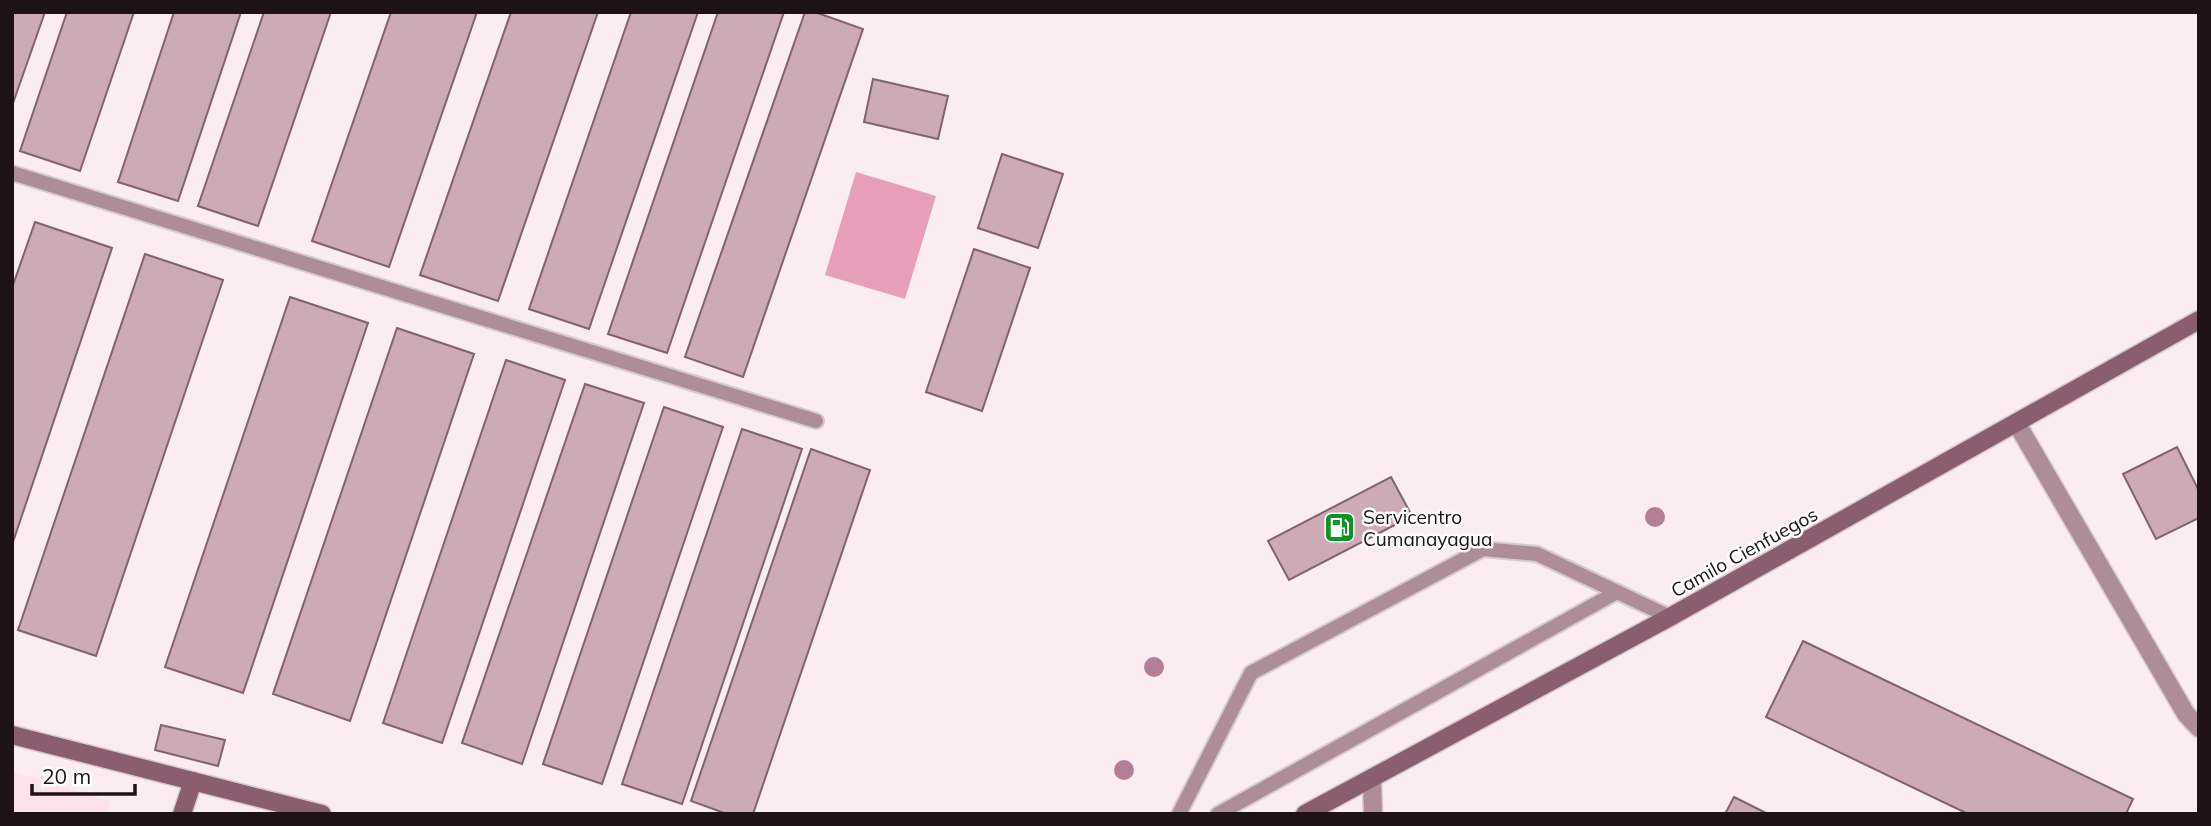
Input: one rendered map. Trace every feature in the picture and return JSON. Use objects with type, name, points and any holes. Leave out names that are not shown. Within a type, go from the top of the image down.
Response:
[{"type":"main road","name":"Camilo Cienfuegos","points":[[1305,814],[1670,617],[2199,320]]},
{"type":"main road","points":[[12,735],[322,814]]},
{"type":"main road","points":[[182,814],[193,781]]},
{"type":"street","points":[[2017,424],[2186,714],[2199,728]]},
{"type":"street","points":[[1373,778],[1373,814]]},
{"type":"lane","points":[[12,173],[816,421]]},
{"type":"lane","points":[[1179,814],[1251,673],[1483,549],[1537,554],[1670,617]]},
{"type":"lane","points":[[1219,814],[1617,592]]},
{"type":"shaded area","points":[[856,172],[936,196],[905,299],[825,275]]},
{"type":"shaded area","points":[[12,771],[110,801],[106,814],[12,814]]},
{"type":"building","points":[[12,12],[45,12],[12,106]]},
{"type":"building","points":[[67,12],[134,12],[80,171],[20,151]]},
{"type":"building","points":[[174,12],[241,12],[178,201],[118,182]]},
{"type":"building","points":[[264,12],[331,12],[258,226],[198,206]]},
{"type":"building","points":[[391,12],[477,12],[389,267],[312,241]]},
{"type":"building","points":[[511,12],[598,12],[498,301],[420,275]]},
{"type":"building","points":[[631,12],[698,12],[589,329],[529,309]]},
{"type":"building","points":[[718,12],[784,12],[667,353],[608,334]]},
{"type":"building","points":[[805,12],[815,12],[863,29],[743,377],[685,357]]},
{"type":"building","points":[[873,79],[948,96],[938,139],[864,122]]},
{"type":"building","points":[[1002,154],[1063,174],[1038,248],[978,228]]},
{"type":"building","points":[[35,222],[112,248],[12,545],[12,288]]},
{"type":"building","points":[[974,249],[1030,268],[982,411],[926,392]]},
{"type":"building","points":[[145,254],[223,280],[96,656],[18,630]]},
{"type":"building","points":[[290,297],[368,323],[243,693],[165,667]]},
{"type":"building","points":[[397,328],[474,354],[350,721],[273,694]]},
{"type":"building","points":[[506,360],[565,380],[442,743],[383,723]]},
{"type":"building","points":[[585,384],[644,403],[522,764],[462,743]]},
{"type":"building","points":[[664,407],[723,427],[602,784],[543,764]]},
{"type":"building","points":[[742,429],[802,449],[682,804],[622,784]]},
{"type":"building","points":[[2177,447],[2199,491],[2199,518],[2156,539],[2123,474]]},
{"type":"building","points":[[811,449],[870,470],[753,814],[727,814],[691,801]]},
{"type":"building","name":"Servicentro Cumanayagua","points":[[1391,477],[1412,516],[1289,580],[1268,541]]},
{"type":"building","points":[[1803,641],[2133,799],[2126,814],[1968,814],[1766,717]]},
{"type":"building","points":[[161,725],[225,740],[218,766],[155,750]]},
{"type":"building","points":[[1734,797],[1768,814],[1725,814]]},
{"type":"place","name":"Servicentro Cumanayagua","points":[[1340,528]]}]
